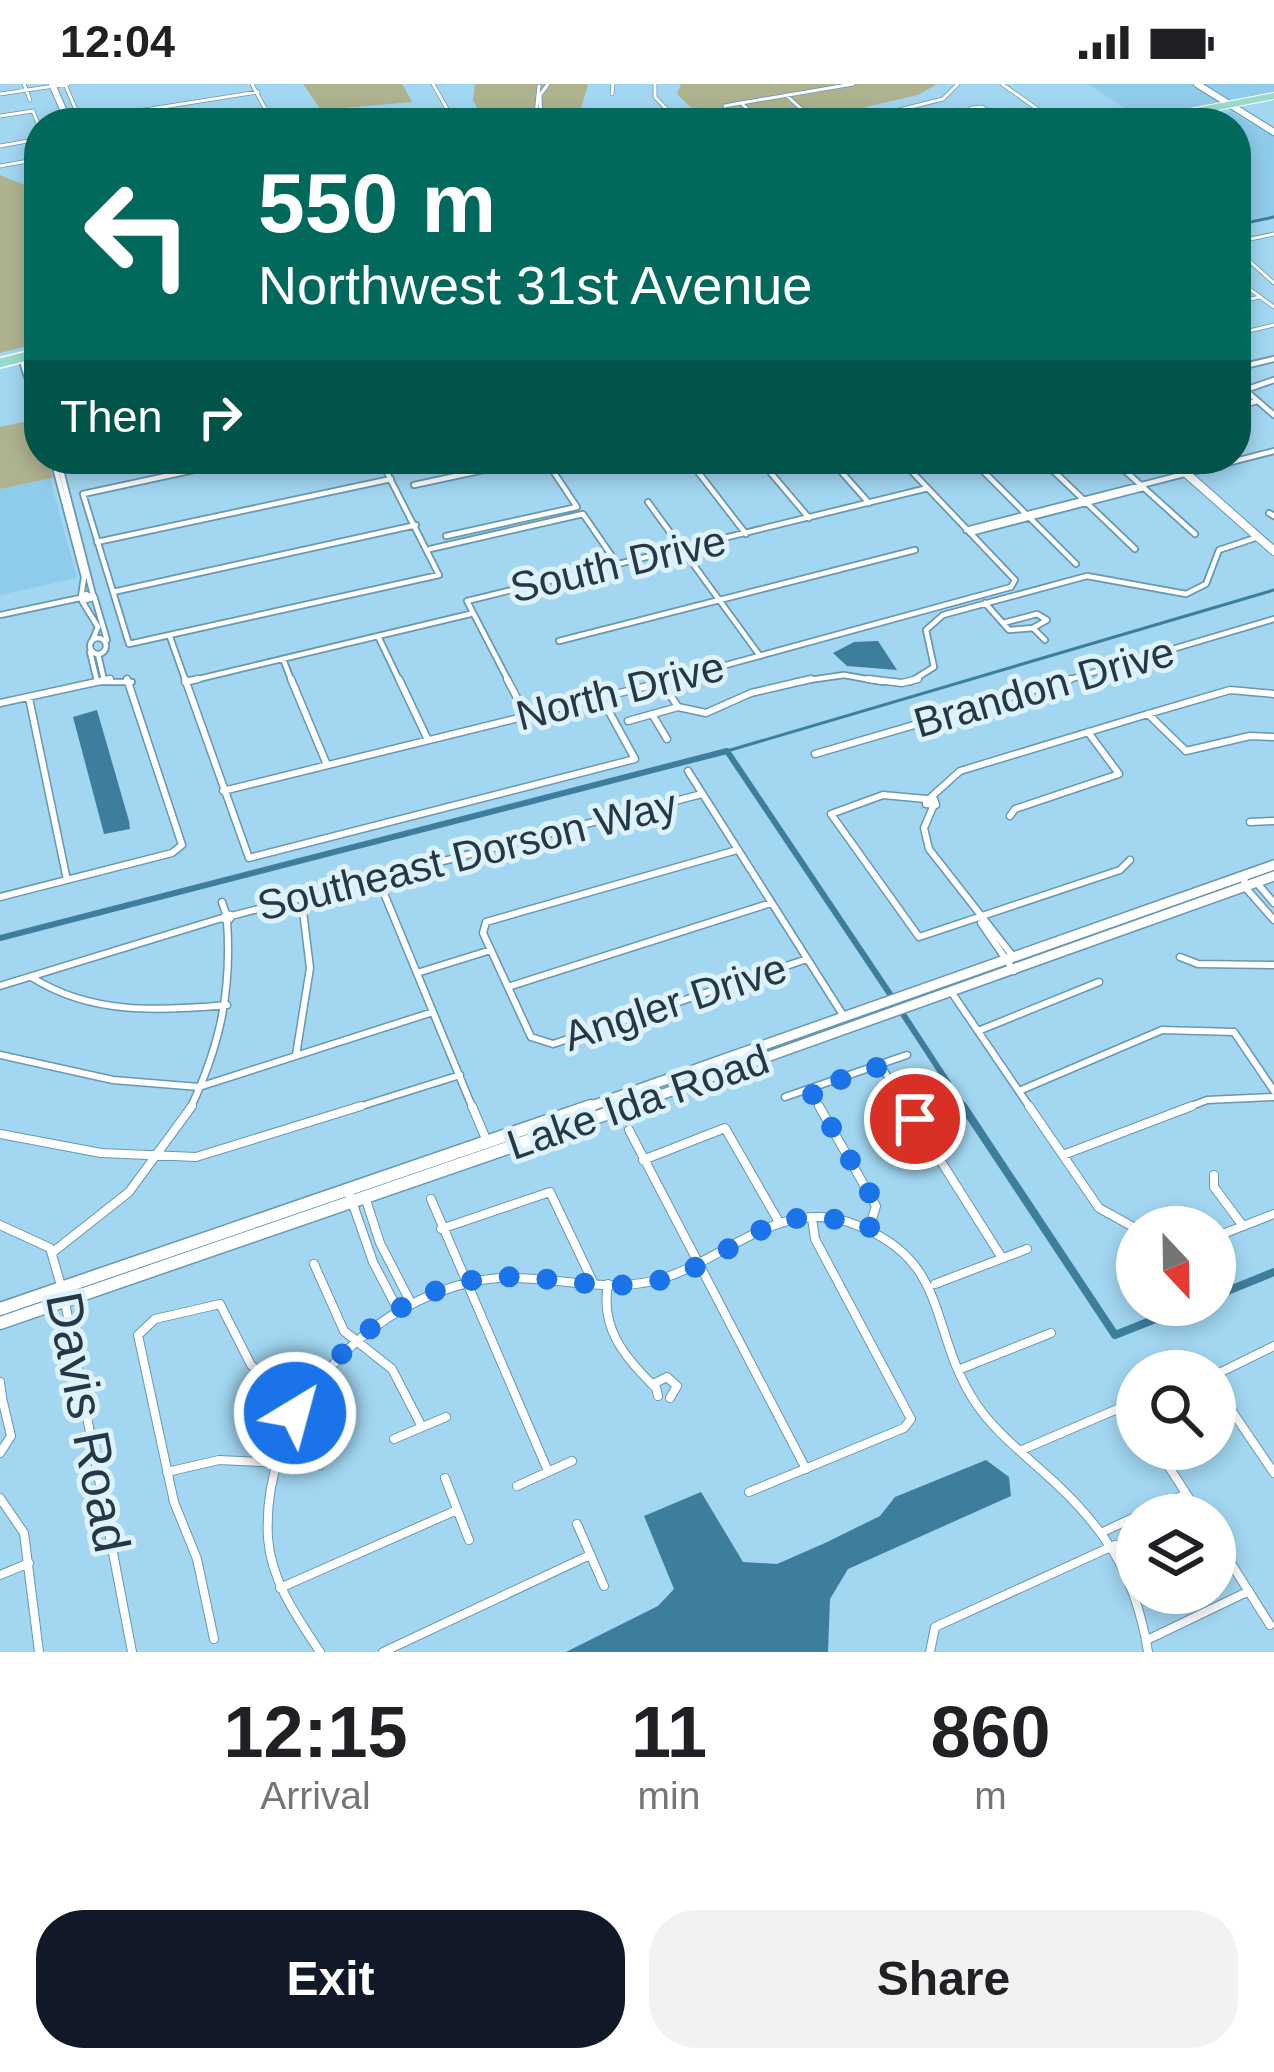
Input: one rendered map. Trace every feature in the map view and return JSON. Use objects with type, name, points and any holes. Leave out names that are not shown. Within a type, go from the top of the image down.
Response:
[{"type":"main road","points":[[1220,108],[1274,98]]},
{"type":"main road","points":[[0,360],[23,357]]},
{"type":"street","points":[[0,94],[66,84]]},
{"type":"street","points":[[252,84],[268,108]]},
{"type":"street","points":[[612,94],[613,84]]},
{"type":"street","points":[[725,106],[853,84]]},
{"type":"street","points":[[907,108],[943,99],[958,84]]},
{"type":"street","points":[[1002,84],[1036,108]]},
{"type":"street","points":[[1197,84],[1241,108]]},
{"type":"street","points":[[1207,84],[1236,105]]},
{"type":"street","points":[[25,87],[30,100]]},
{"type":"street","points":[[168,108],[258,92]]},
{"type":"street","points":[[136,108],[230,93]]},
{"type":"street","points":[[786,95],[800,108]]},
{"type":"street","points":[[741,103],[746,108]]},
{"type":"street","points":[[0,146],[24,145]]},
{"type":"street","points":[[20,146],[24,156]]},
{"type":"street","points":[[1251,262],[1274,283]]},
{"type":"street","points":[[1251,291],[1274,307]]},
{"type":"street","points":[[1251,299],[1260,297]]},
{"type":"street","points":[[1251,394],[1274,415]]},
{"type":"street","points":[[1251,402],[1257,401]]},
{"type":"street","points":[[60,474],[108,643]]},
{"type":"street","points":[[60,474],[84,577],[81,599],[98,627],[91,642],[101,681]]},
{"type":"street","points":[[171,474],[82,496],[129,644],[436,576],[441,571],[388,474]]},
{"type":"street","points":[[414,485],[465,474]]},
{"type":"street","points":[[446,536],[578,507],[555,474]]},
{"type":"street","points":[[700,474],[746,534]]},
{"type":"street","points":[[771,474],[808,518]]},
{"type":"street","points":[[843,474],[869,503]]},
{"type":"street","points":[[914,474],[968,532],[1188,474],[1274,551]]},
{"type":"street","points":[[986,474],[1076,564]]},
{"type":"street","points":[[1057,474],[1135,549]]},
{"type":"street","points":[[1129,474],[1195,534]]},
{"type":"street","points":[[97,542],[391,479]]},
{"type":"street","name":"South Drive","points":[[185,682],[470,614],[465,605],[470,599],[928,488]]},
{"type":"street","points":[[648,502],[760,656]]},
{"type":"street","points":[[429,549],[583,514],[618,565]]},
{"type":"street","points":[[113,592],[416,525]]},
{"type":"street","name":"North Drive","points":[[223,791],[760,656],[1015,584],[968,532]]},
{"type":"street","points":[[628,721],[678,707],[706,713],[737,695],[836,675],[887,685],[917,679],[935,664],[926,638],[928,626],[943,615],[1087,576],[1163,593],[1192,592],[1208,580],[1215,553],[1258,537]]},
{"type":"street","points":[[559,641],[916,550]]},
{"type":"street","points":[[0,615],[93,596]]},
{"type":"street","points":[[985,603],[1003,623],[1012,632],[1047,620],[1037,614],[1003,623]]},
{"type":"street","points":[[470,614],[526,716]]},
{"type":"street","name":"Brandon Drive","points":[[815,754],[1274,620]]},
{"type":"street","points":[[1033,628],[1045,640]]},
{"type":"street","points":[[378,636],[428,740]]},
{"type":"street","points":[[170,637],[245,856],[271,854],[631,761],[636,754],[601,697]]},
{"type":"street","points":[[91,642],[108,643]]},
{"type":"street","points":[[94,652],[108,643]]},
{"type":"street","points":[[283,659],[327,765]]},
{"type":"street","points":[[0,703],[127,677],[134,686],[182,839],[179,850],[0,897]]},
{"type":"street","points":[[1014,965],[929,849],[924,828],[938,791],[960,771],[1230,690],[1274,694]]},
{"type":"street","points":[[669,693],[678,707]]},
{"type":"street","points":[[29,698],[31,726],[67,880]]},
{"type":"street","points":[[652,714],[668,739]]},
{"type":"street","points":[[1148,714],[1186,751],[1250,736],[1274,736]]},
{"type":"street","points":[[1010,816],[1015,808],[1119,774],[1118,765],[1088,732]]},
{"type":"street","points":[[688,771],[848,1024]]},
{"type":"street","name":"Southeast Dorson Way","points":[[0,986],[376,874],[510,846],[702,794]]},
{"type":"street","points":[[930,804],[912,796],[883,795],[831,814],[911,933],[919,937],[1120,871],[1130,860]]},
{"type":"street","points":[[1250,822],[1274,821]]},
{"type":"street","points":[[737,850],[486,922],[483,933],[508,987],[771,903]]},
{"type":"street","name":"Lake Ida Road","points":[[1248,881],[1274,865]]},
{"type":"street","points":[[376,874],[488,1142]]},
{"type":"street","name":"Lake Ida Road","points":[[363,1191],[1248,881],[1274,876]]},
{"type":"street","points":[[1248,881],[1274,903]]},
{"type":"street","points":[[1248,881],[1274,920]]},
{"type":"street","points":[[296,1055],[310,968],[301,896]]},
{"type":"street","points":[[53,1252],[102,1218],[156,1157],[200,1088],[227,1006],[222,902]]},
{"type":"street","points":[[417,973],[491,950]]},
{"type":"street","points":[[1180,957],[1198,964],[1274,965]]},
{"type":"street","name":"Angler Drive","points":[[508,987],[531,1036],[543,1044],[807,959]]},
{"type":"street","name":"Lake Ida Road","points":[[909,1003],[952,994],[1014,965]]},
{"type":"street","points":[[32,977],[69,994],[130,1007],[227,1006]]},
{"type":"street","points":[[978,1031],[1099,982]]},
{"type":"street","points":[[952,994],[1103,1212],[1116,1218]]},
{"type":"street","points":[[0,1055],[79,1074],[200,1088],[434,1012]]},
{"type":"street","name":"Lake Ida Road","points":[[0,1310],[64,1294],[350,1196],[488,1142],[848,1024]]},
{"type":"street","points":[[1019,1091],[1167,1029],[1229,1030],[1274,1094],[1207,1100],[1063,1155]]},
{"type":"street","points":[[785,1097],[907,1055]]},
{"type":"street","points":[[881,1066],[1002,1258]]},
{"type":"street","points":[[0,1134],[156,1157],[224,1152],[460,1075]]},
{"type":"street","points":[[810,1090],[877,1206],[869,1229]]},
{"type":"street","points":[[644,1160],[725,1128],[779,1222]]},
{"type":"street","points":[[629,1130],[696,1267],[718,1292],[806,1469]]},
{"type":"street","points":[[1214,1175],[1214,1186],[1243,1226]]},
{"type":"street","points":[[363,1191],[380,1243],[411,1303]]},
{"type":"street","points":[[441,1229],[550,1192],[594,1284]]},
{"type":"street","points":[[350,1196],[373,1262],[398,1310]]},
{"type":"street","points":[[430,1199],[548,1471]]},
{"type":"street","points":[[1236,1229],[1274,1214]]},
{"type":"street","points":[[748,1492],[909,1425],[910,1413],[815,1239],[812,1218]]},
{"type":"street","points":[[320,1652],[280,1588],[268,1520],[275,1463],[299,1407],[356,1341],[411,1303],[465,1283],[502,1277],[594,1284],[653,1282],[696,1267],[746,1234],[779,1222],[812,1218],[869,1229],[913,1258],[934,1285],[958,1370],[982,1413],[1072,1492],[1105,1531],[1139,1600],[1147,1646],[1249,1591]]},
{"type":"street","name":"Davis Road","points":[[0,1225],[38,1239],[53,1252],[131,1652]]},
{"type":"street","points":[[934,1285],[1027,1249]]},
{"type":"street","points":[[314,1264],[334,1315],[356,1341],[392,1369],[422,1427]]},
{"type":"street","points":[[608,1284],[603,1306],[621,1352],[656,1391],[664,1377],[674,1380],[677,1389],[670,1398]]},
{"type":"street","name":"Lake Ida Road","points":[[0,1323],[64,1294]]},
{"type":"street","points":[[214,1639],[197,1559],[167,1472],[137,1346],[141,1330],[154,1319],[205,1303],[224,1306],[251,1365],[299,1407]]},
{"type":"street","points":[[958,1370],[1052,1333]]},
{"type":"street","points":[[1236,1365],[1274,1346]]},
{"type":"street","points":[[0,1382],[10,1436],[0,1453]]},
{"type":"street","points":[[1022,1450],[1116,1410]]},
{"type":"street","points":[[1236,1416],[1272,1467]]},
{"type":"street","points":[[394,1439],[446,1417]]},
{"type":"street","points":[[167,1472],[219,1460],[320,1465]]},
{"type":"street","points":[[517,1486],[572,1461]]},
{"type":"street","points":[[1171,1470],[1186,1494]]},
{"type":"street","points":[[445,1478],[469,1540]]},
{"type":"street","points":[[0,1498],[20,1522],[39,1652]]},
{"type":"street","points":[[280,1588],[458,1510]]},
{"type":"street","points":[[578,1524],[604,1586]]},
{"type":"street","points":[[1105,1531],[1116,1526]]},
{"type":"street","points":[[930,1652],[935,1627],[1114,1546]]},
{"type":"street","points":[[383,1652],[590,1555]]},
{"type":"street","points":[[0,1575],[29,1563]]},
{"type":"street","points":[[1236,1571],[1270,1625]]},
{"type":"shaded area","points":[[1088,84],[1274,84],[1274,94],[1200,108],[1124,108]]},
{"type":"shaded area","points":[[1251,123],[1274,136],[1274,216],[1251,221]]},
{"type":"shaded area","points":[[50,479],[77,578],[0,595],[0,489]]},
{"type":"shaded area","points":[[878,641],[897,670],[847,666],[833,653],[854,642]]},
{"type":"shaded area","points":[[97,710],[130,829],[104,834],[73,717]]},
{"type":"shaded area","points":[[986,1460],[1009,1477],[1011,1496],[848,1569],[830,1599],[828,1652],[566,1652],[658,1606],[674,1589],[644,1516],[701,1492],[743,1562],[777,1564],[880,1516],[895,1497]]},
{"type":"green space","points":[[303,84],[402,84],[412,102],[344,108],[320,108]]},
{"type":"green space","points":[[475,84],[588,84],[581,108],[477,108]]},
{"type":"green space","points":[[681,84],[937,84],[918,95],[864,108],[691,108],[677,94]]},
{"type":"green space","points":[[0,175],[24,185],[24,347],[0,353]]},
{"type":"green space","points":[[24,422],[24,474],[52,474],[53,478],[0,489],[0,427]]},
{"type":"waterway","points":[[1251,222],[1274,217]]},
{"type":"waterway","points":[[727,751],[1274,590]]},
{"type":"waterway","points":[[0,938],[727,751],[894,1000]]},
{"type":"waterway","points":[[901,1011],[965,1109]]},
{"type":"waterway","points":[[963,1106],[1115,1335],[1138,1326]]},
{"type":"waterway","points":[[1236,1287],[1274,1272]]},
{"type":"route","points":[[295,1413],[326,1371],[374,1326],[445,1289],[502,1277],[633,1285],[690,1269],[746,1234],[779,1222],[824,1218],[869,1229],[877,1206],[810,1090],[881,1066],[915,1119]]}]
